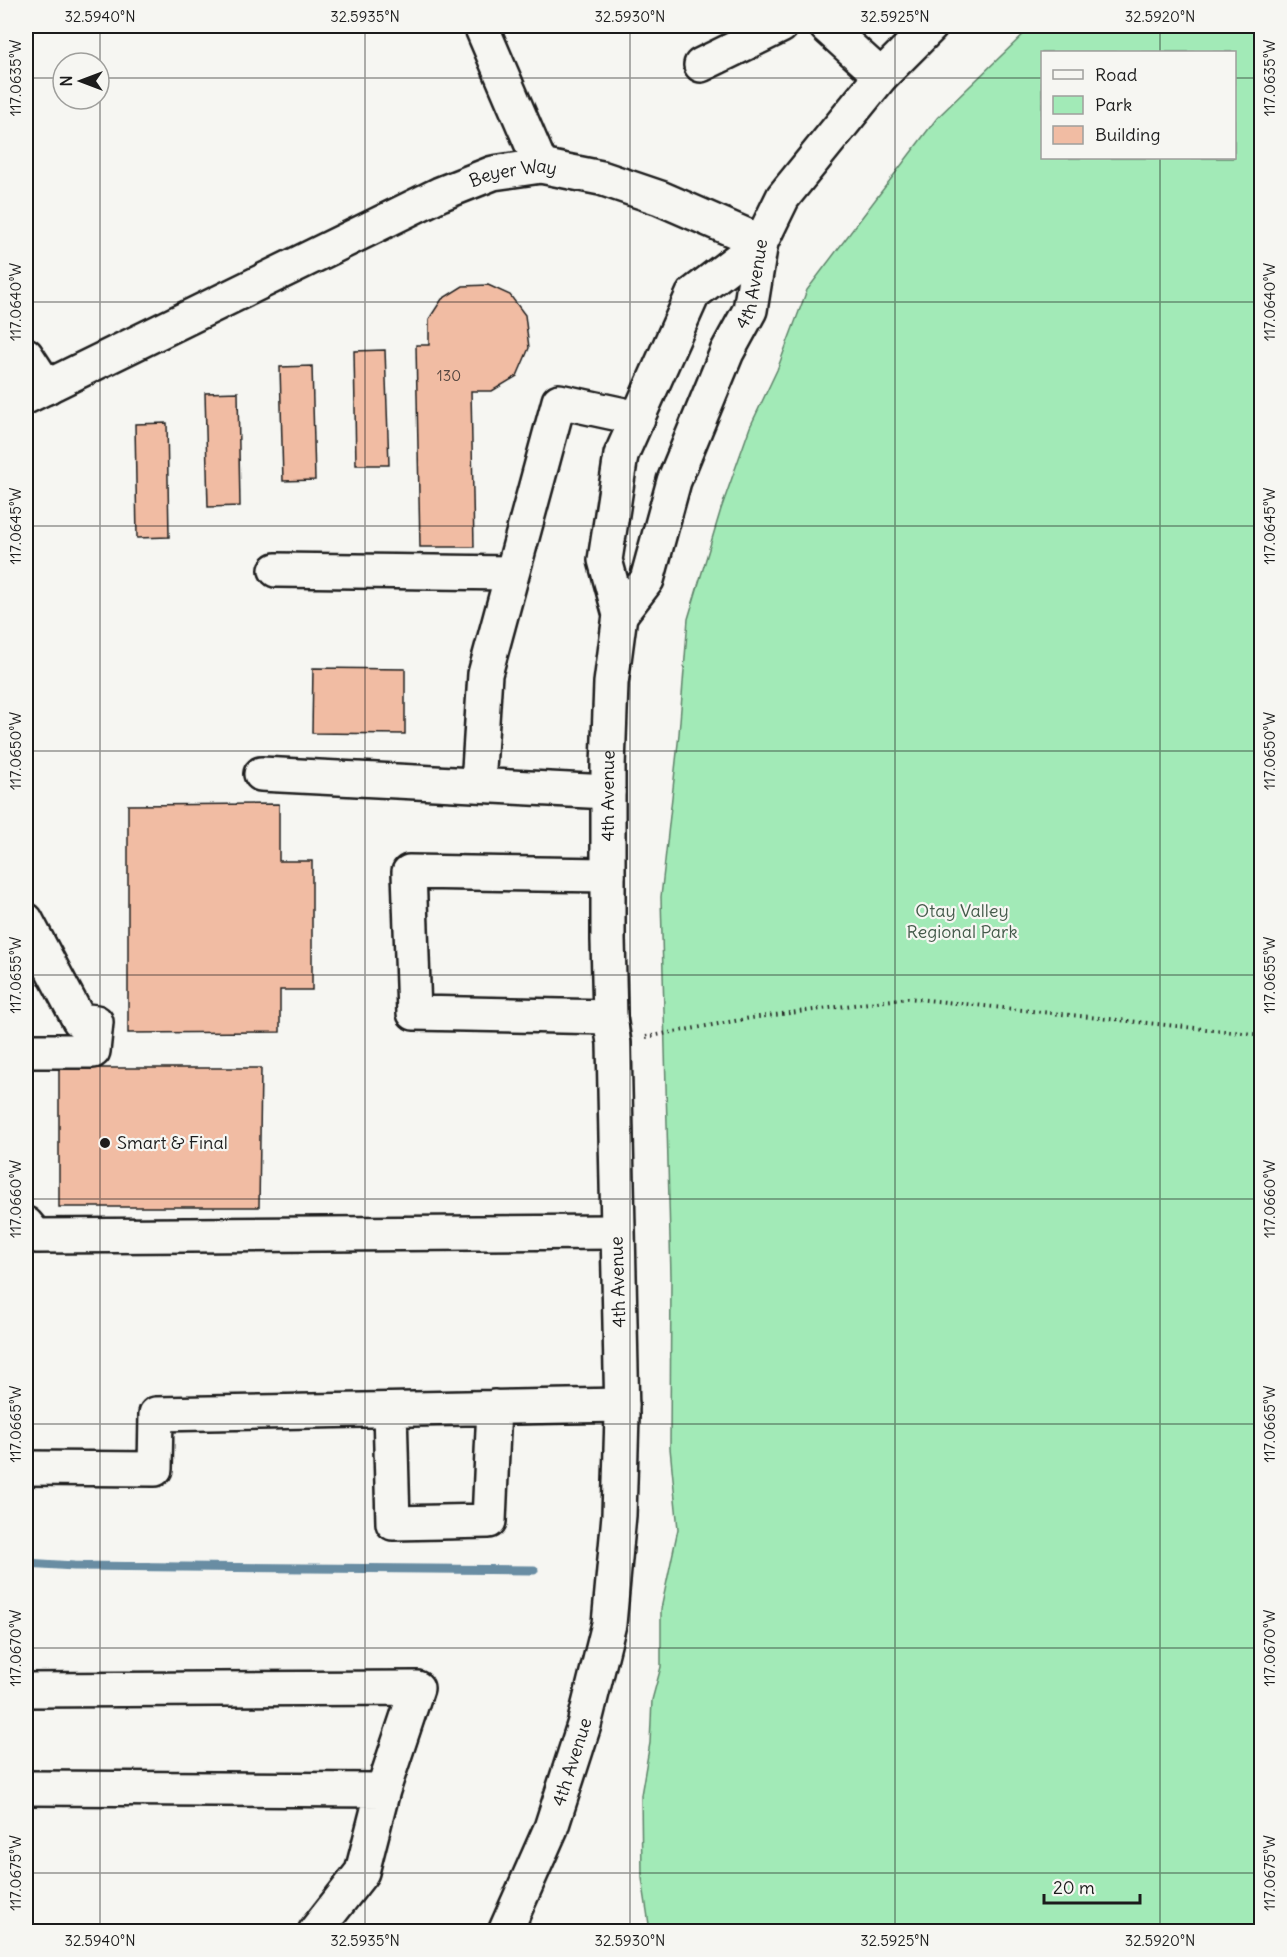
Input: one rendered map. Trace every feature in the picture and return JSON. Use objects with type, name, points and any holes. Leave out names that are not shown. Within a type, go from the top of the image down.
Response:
[{"type":"main road","points":[[481,26],[541,166]]},
{"type":"main road","points":[[701,65],[781,26]]},
{"type":"main road","points":[[826,26],[880,76]]},
{"type":"main road","points":[[761,242],[783,197],[880,76],[931,26]]},
{"type":"main road","name":"Beyer Way","points":[[36,392],[440,194],[493,173],[541,166],[601,178],[660,198],[761,242]]},
{"type":"main road","name":"4th Avenue","points":[[505,1932],[551,1828],[584,1725],[609,1624],[619,1515],[622,1405],[616,1232],[608,792],[611,683],[620,615],[605,560],[621,454],[693,294],[761,242]]},
{"type":"main road","name":"4th Avenue","points":[[620,615],[647,580],[674,481],[727,352],[750,310],[761,242]]},
{"type":"main road","points":[[26,355],[36,392]]},
{"type":"main road","points":[[478,785],[485,674],[559,401],[638,418]]},
{"type":"main road","points":[[276,570],[512,573]]},
{"type":"main road","points":[[261,774],[608,792]]},
{"type":"main road","points":[[608,876],[409,872],[414,1013],[612,1030]]},
{"type":"main road","points":[[26,920],[79,1020],[96,1022],[93,1051],[26,1051]]},
{"type":"main road","points":[[26,1224],[36,1236],[616,1232]]},
{"type":"main road","points":[[26,1468],[155,1469],[156,1414],[622,1405]]},
{"type":"main road","points":[[390,1410],[393,1524],[489,1521],[494,1407]]},
{"type":"main road","points":[[26,1690],[417,1688],[383,1790],[362,1872],[315,1932]]},
{"type":"main road","points":[[26,1788],[383,1790]]},
{"type":"path","points":[[612,1030],[751,1018],[908,998],[1262,1035]]},
{"type":"green space","name":"Otay Valley Regional Park","points":[[1032,26],[1261,26],[1261,1931],[650,1931],[642,1878],[641,1795],[650,1743],[652,1700],[661,1667],[661,1609],[678,1529],[670,1448],[671,1276],[661,897],[679,734],[688,619],[721,509],[750,427],[777,370],[807,290],[937,118]]},
{"type":"building","points":[[488,285],[510,295],[525,315],[529,348],[517,376],[492,391],[471,391],[474,547],[420,547],[416,345],[429,345],[429,319],[442,299],[463,286]]},
{"type":"building","points":[[385,350],[389,465],[356,465],[354,351]]},
{"type":"building","points":[[312,366],[315,480],[283,481],[280,367]]},
{"type":"building","points":[[238,392],[240,506],[208,507],[205,393]]},
{"type":"building","points":[[167,423],[169,537],[137,538],[135,424]]},
{"type":"building","points":[[313,668],[405,669],[405,734],[312,733]]},
{"type":"building","points":[[279,804],[279,861],[312,861],[312,990],[280,990],[280,1032],[128,1033],[128,805]]},
{"type":"building","points":[[59,1068],[261,1068],[259,1207],[59,1207]]},
{"type":"waterway","points":[[26,1563],[74,1566],[534,1570]]},
{"type":"place","name":"Smart & Final","points":[[105,1143]]}]
